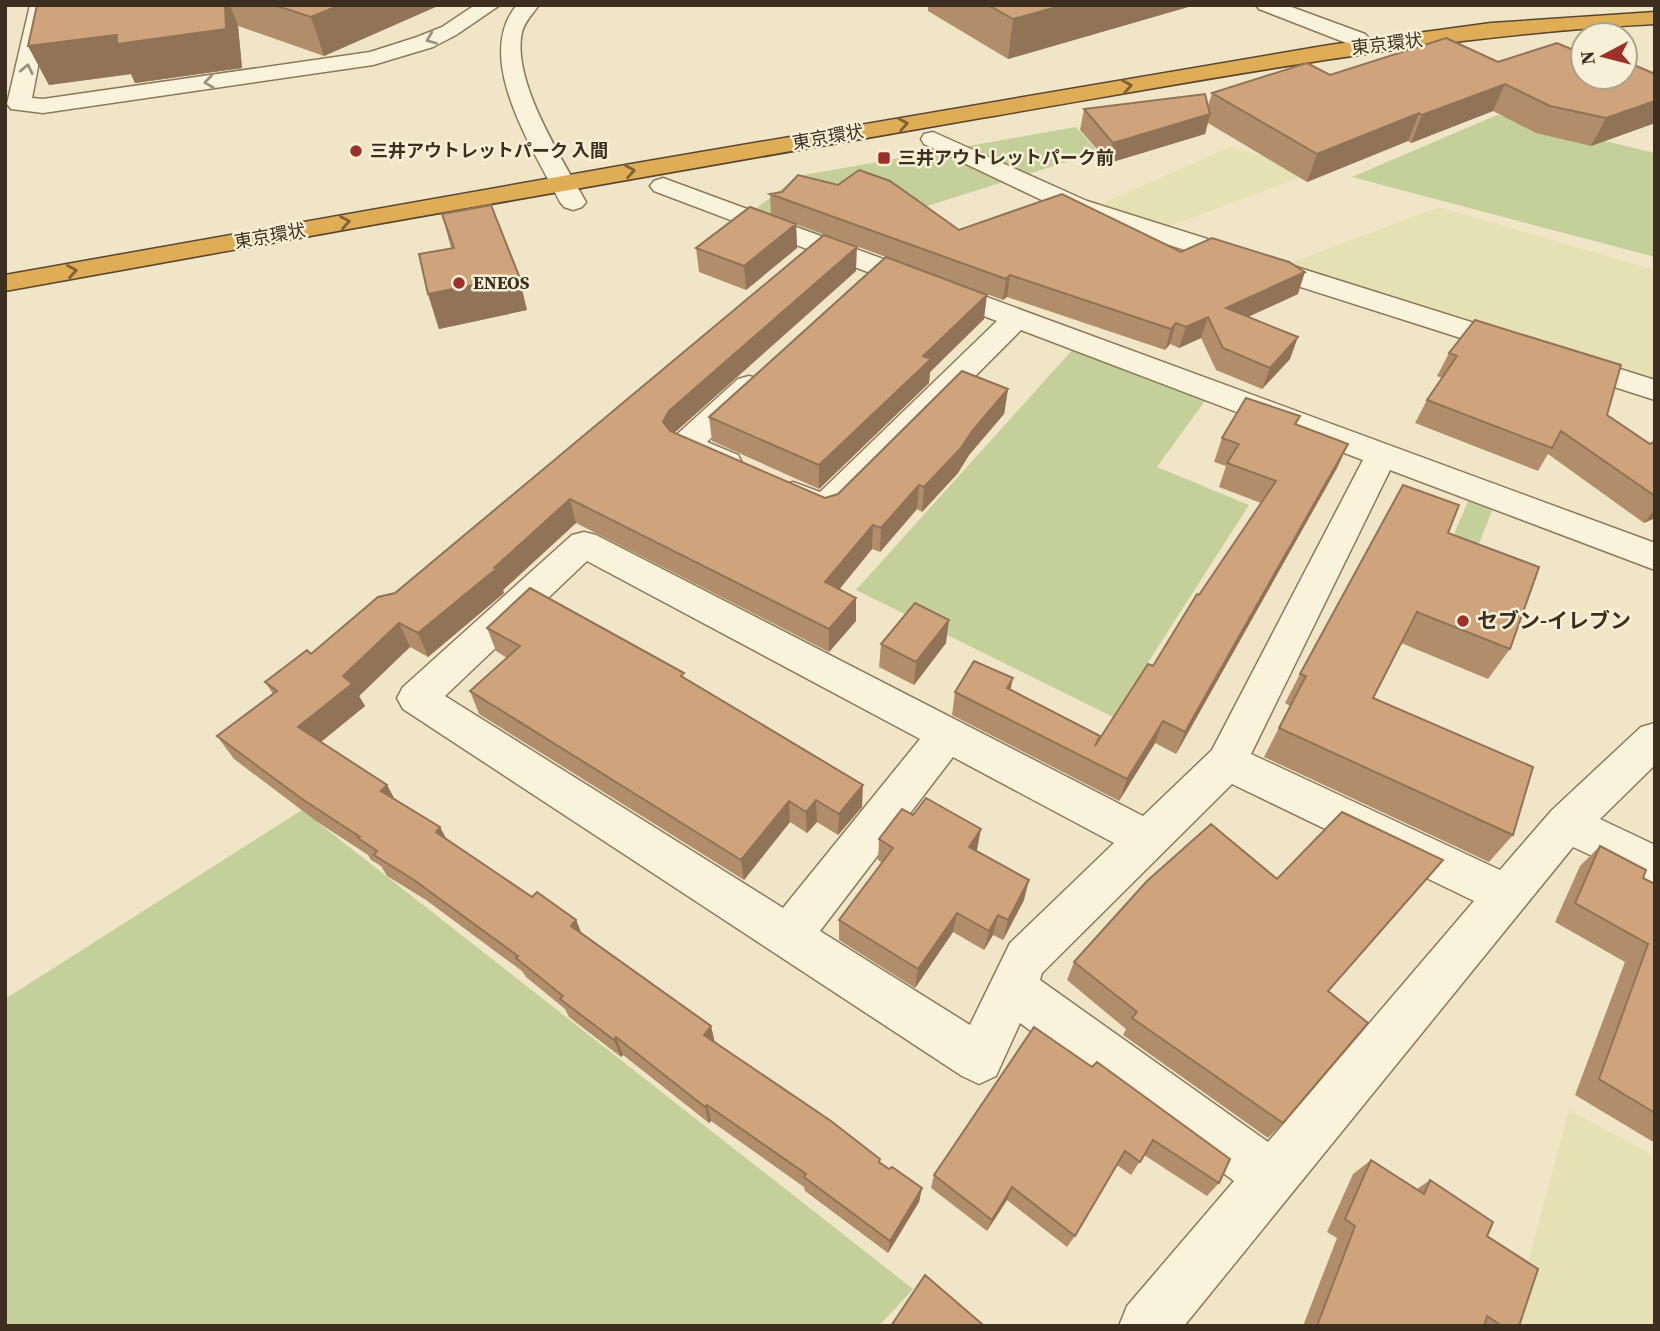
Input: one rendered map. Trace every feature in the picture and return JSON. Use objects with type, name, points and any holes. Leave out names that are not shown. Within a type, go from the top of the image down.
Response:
[{"type":"highway","name":"東京環状","points":[[5,303],[568,192],[1365,46],[1522,27],[1655,18]]},
{"type":"highway","name":"東京環状","points":[[5,283],[568,192],[663,186],[1353,64],[1569,38]]},
{"type":"street","points":[[40,5],[19,104],[43,106],[373,58],[425,42],[449,31],[490,5]]},
{"type":"street","points":[[529,5],[517,17],[510,49],[524,99],[568,192]]},
{"type":"street","points":[[1266,5],[1357,39],[1365,46]]},
{"type":"street","points":[[933,139],[1078,207],[1655,390]]},
{"type":"street","points":[[663,186],[810,254],[870,276],[1017,318],[1655,557]]},
{"type":"street","points":[[767,370],[685,445],[824,508],[1017,318]]},
{"type":"street","points":[[1148,840],[584,544],[417,698],[979,1059],[1026,958],[1148,840],[1227,762],[1381,456]]},
{"type":"street","points":[[788,937],[947,735]]},
{"type":"street","points":[[1147,1326],[1567,823],[1655,739]]},
{"type":"street","points":[[1227,762],[1506,895]]},
{"type":"street","points":[[1567,823],[1655,866]]},
{"type":"street","points":[[1012,988],[1271,1177]]},
{"type":"shaded area","points":[[1230,147],[1318,171],[1162,229],[1094,207]]},
{"type":"shaded area","points":[[1439,207],[1655,270],[1655,382],[1279,267]]},
{"type":"shaded area","points":[[1569,1110],[1655,1156],[1655,1326],[1511,1326]]},
{"type":"green space","points":[[1497,115],[1655,153],[1655,257],[1352,177]]},
{"type":"green space","points":[[1076,127],[1098,152],[823,239],[749,214],[798,176]]},
{"type":"green space","points":[[1074,348],[1207,398],[1157,467],[1249,505],[1113,717],[856,590]]},
{"type":"green space","points":[[1469,499],[1493,508],[1466,577],[1440,567]]},
{"type":"green space","points":[[302,810],[913,1289],[879,1326],[5,1326],[5,999]]},
{"type":"building","points":[[37,5],[225,5],[226,29],[117,44],[117,35],[28,46]]},
{"type":"building","points":[[274,5],[340,5],[311,17]]},
{"type":"building","points":[[988,5],[1064,5],[1013,19]]},
{"type":"building","points":[[1446,38],[1498,62],[1557,43],[1569,48],[1569,91],[1639,91],[1639,67],[1655,74],[1655,101],[1606,118],[1550,106],[1505,84],[1422,115],[1419,113],[1317,154],[1212,93],[1307,63],[1330,75]]},
{"type":"building","points":[[1205,94],[1210,114],[1113,143],[1084,109]]},
{"type":"building","points":[[859,170],[890,181],[959,230],[1062,194],[1181,252],[1212,238],[1289,262],[1305,272],[1226,308],[1298,337],[1270,368],[1223,348],[1208,317],[1186,327],[1176,323],[1171,329],[1010,275],[1006,279],[770,194],[782,192],[798,175],[838,185]]},
{"type":"building","points":[[491,205],[519,276],[428,294],[419,254],[454,248],[442,214]]},
{"type":"building","points":[[750,207],[796,224],[744,266],[696,248]]},
{"type":"building","points":[[824,235],[857,247],[669,411],[663,422],[670,431],[825,498],[838,494],[962,371],[1008,389],[961,448],[924,487],[919,485],[881,528],[873,525],[825,582],[856,598],[829,629],[570,499],[494,568],[496,569],[418,633],[399,623],[343,676],[352,684],[298,727],[387,785],[381,791],[440,827],[436,832],[532,897],[537,892],[576,920],[571,926],[711,1026],[704,1035],[831,1121],[880,1159],[879,1162],[889,1169],[892,1167],[922,1188],[890,1241],[804,1177],[806,1174],[707,1105],[705,1107],[616,1037],[614,1040],[560,999],[563,996],[516,958],[518,956],[414,880],[374,855],[377,851],[358,838],[360,837],[302,799],[217,736],[277,691],[265,682],[307,650],[311,654],[378,597],[395,593]]},
{"type":"building","points":[[886,257],[987,295],[923,356],[931,359],[819,465],[709,417]]},
{"type":"building","points":[[1475,320],[1621,365],[1607,415],[1650,444],[1655,441],[1655,496],[1561,431],[1552,448],[1427,400],[1457,356],[1449,353]]},
{"type":"building","points":[[1246,398],[1300,416],[1295,424],[1348,444],[1185,732],[1163,721],[1127,779],[955,692],[974,661],[1013,678],[1007,688],[1100,736],[1095,746],[1148,664],[1153,666],[1197,594],[1199,595],[1276,481],[1227,463],[1239,444],[1222,438]]},
{"type":"building","points":[[1403,485],[1459,505],[1448,533],[1539,567],[1510,649],[1417,612],[1373,698],[1533,767],[1513,835],[1279,728],[1306,676],[1300,674]]},
{"type":"building","points":[[530,588],[684,673],[681,676],[863,785],[839,814],[816,800],[806,812],[789,801],[741,860],[470,691],[520,646],[487,628]]},
{"type":"building","points":[[915,603],[949,620],[916,662],[881,644]]},
{"type":"building","points":[[926,798],[981,829],[969,847],[1029,880],[1008,920],[998,915],[989,931],[957,913],[918,969],[839,920],[893,848],[879,839],[902,809],[913,815]]},
{"type":"building","points":[[1342,812],[1443,860],[1328,991],[1368,1023],[1283,1123],[1132,1018],[1137,1012],[1074,962],[1147,881],[1211,824],[1277,879]]},
{"type":"building","points":[[1600,846],[1646,870],[1643,878],[1655,884],[1655,1113],[1599,1079],[1648,944],[1575,903]]},
{"type":"building","points":[[1034,1027],[1092,1067],[1097,1062],[1230,1159],[1219,1183],[1153,1140],[1140,1162],[1125,1151],[1075,1236],[1012,1187],[992,1220],[934,1175]]},
{"type":"building","points":[[1371,1160],[1424,1194],[1430,1180],[1493,1222],[1487,1236],[1538,1269],[1519,1326],[1502,1326],[1487,1316],[1484,1326],[1317,1326],[1355,1226],[1345,1219]]},
{"type":"building","points":[[925,1275],[982,1324],[891,1326]]},
{"type":"place","name":"三井アウトレットパーク 入間","points":[[356,151]]},
{"type":"place","name":"三井アウトレットパーク前","points":[[884,158]]},
{"type":"place","name":"ENEOS","points":[[459,283]]},
{"type":"place","name":"セブン-イレブン","points":[[1463,621]]}]
